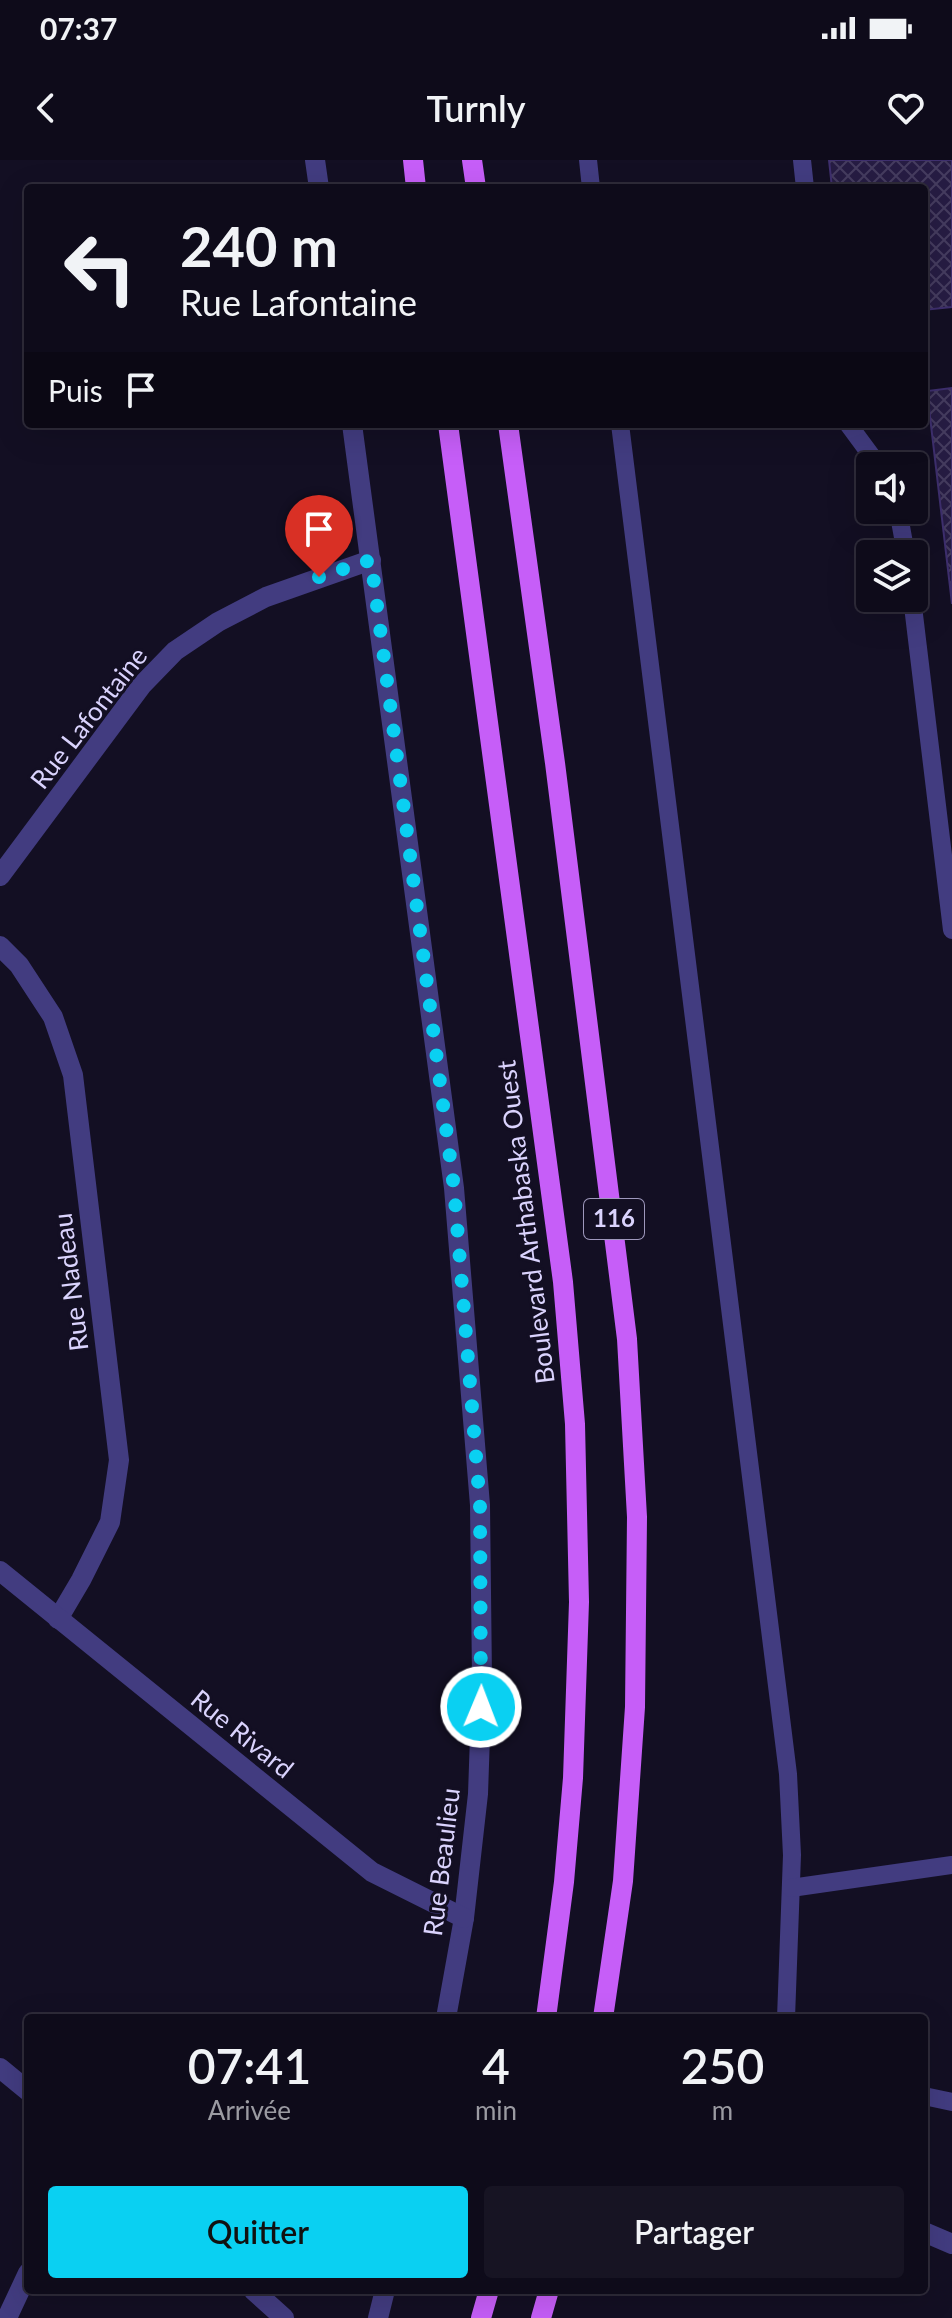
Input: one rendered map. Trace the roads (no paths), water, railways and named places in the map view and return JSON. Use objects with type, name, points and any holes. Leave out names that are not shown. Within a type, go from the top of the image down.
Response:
[{"type":"main road","points":[[413,160],[416,184]]},
{"type":"main road","points":[[472,160],[475,184]]},
{"type":"main road","name":"Boulevard Arthabaska Ouest","points":[[449,428],[563,1282],[575,1424],[579,1602],[573,1778],[564,1882],[547,2014]]},
{"type":"main road","name":"116","points":[[509,428],[555,763],[627,1339],[637,1517],[635,1707],[623,1881],[604,2014]]},
{"type":"main road","points":[[481,2318],[488,2294]]},
{"type":"main road","points":[[541,2318],[548,2294]]},
{"type":"street","points":[[315,160],[318,184]]},
{"type":"street","name":"Rue Beaulieu","points":[[353,428],[454,1188],[480,1505],[482,1678],[478,1780],[464,1918],[447,2014]]},
{"type":"street","name":"Rue Lafontaine","points":[[0,876],[142,685],[175,651],[218,622],[266,597],[371,560]]},
{"type":"street","name":"Rue Nadeau","points":[[0,946],[19,965],[53,1017],[73,1075],[119,1460],[110,1522],[58,1619]]},
{"type":"street","name":"Rue Rivard","points":[[0,1571],[372,1872],[464,1918]]},
{"type":"street","points":[[0,2068],[24,2088]]},
{"type":"street","points":[[928,2234],[952,2244]]},
{"type":"street","points":[[7,2318],[24,2282]]},
{"type":"street","points":[[257,2294],[284,2318]]},
{"type":"street","points":[[378,2318],[384,2294]]},
{"type":"lane","points":[[588,160],[591,184]]},
{"type":"lane","points":[[802,160],[805,184]]},
{"type":"lane","points":[[620,428],[788,1774],[791,1888],[786,2014]]},
{"type":"lane","points":[[851,428],[869,452]]},
{"type":"lane","points":[[914,612],[952,930]]},
{"type":"lane","points":[[791,1888],[952,1865]]},
{"type":"lane","points":[[928,2097],[952,2102]]}]
